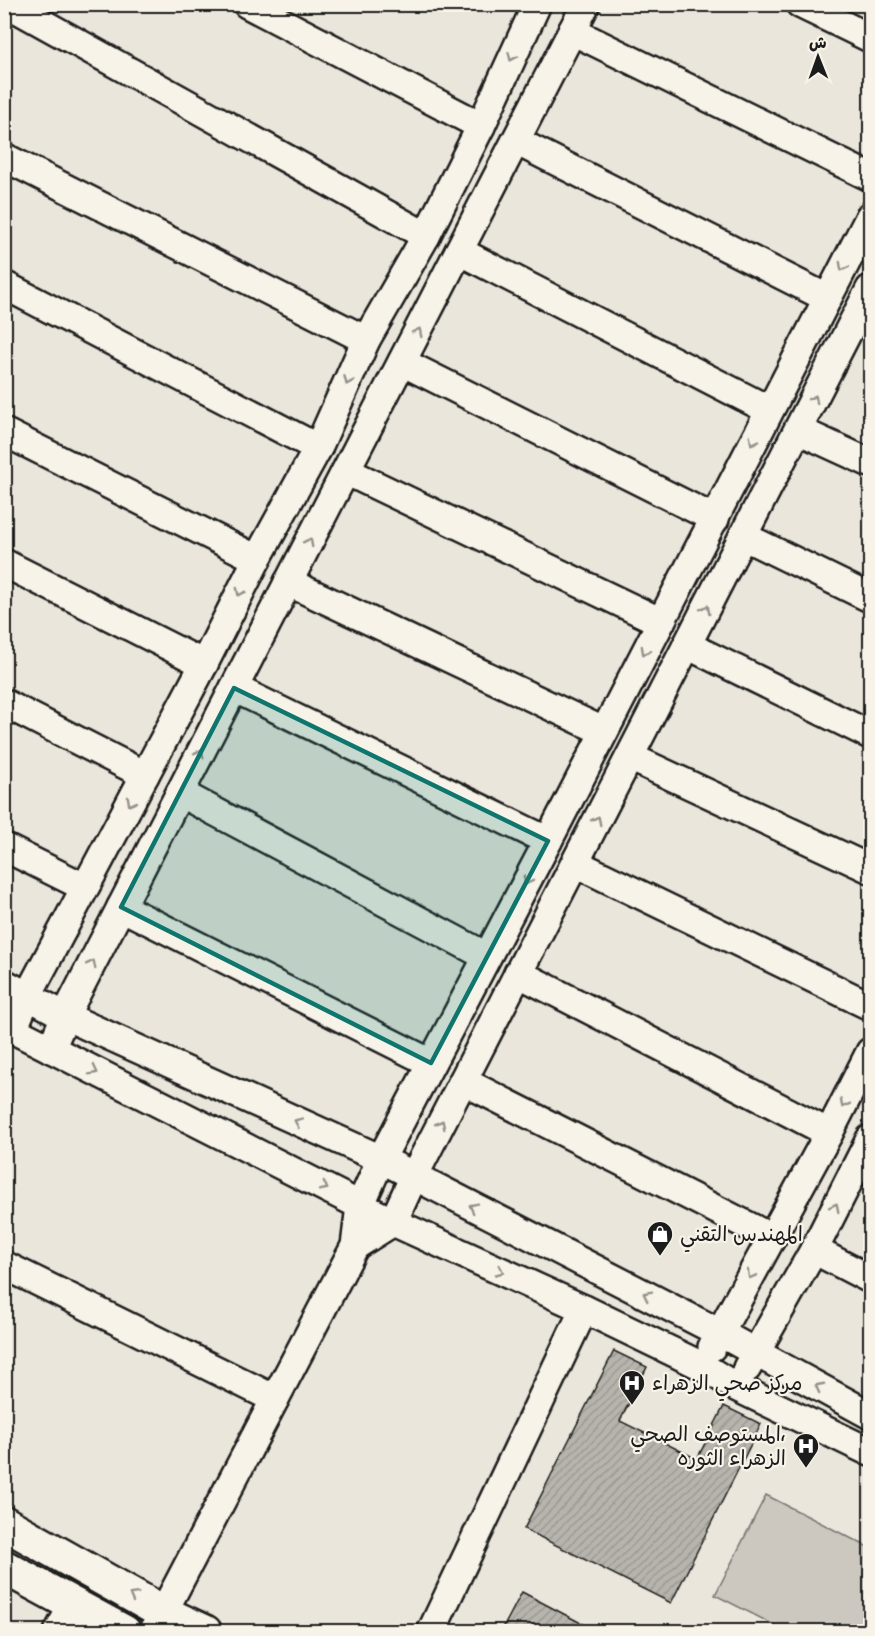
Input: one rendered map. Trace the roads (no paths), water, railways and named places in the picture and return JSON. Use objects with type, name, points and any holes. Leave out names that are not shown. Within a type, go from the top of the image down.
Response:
[{"type":"street","points":[[8,4],[426,236]]},
{"type":"street","points":[[247,4],[481,126]]},
{"type":"street","points":[[51,1049],[65,1016],[586,4]]},
{"type":"street","points":[[800,4],[870,38]]},
{"type":"street","points":[[527,8],[481,126],[426,236],[366,340],[318,448],[257,559],[146,775],[84,887],[16,989],[9,1027],[360,1206],[584,1309],[870,1452]]},
{"type":"street","points":[[572,31],[870,177]]},
{"type":"street","points":[[516,141],[827,298]]},
{"type":"street","points":[[4,157],[366,340]]},
{"type":"street","points":[[158,1622],[355,1246],[360,1206],[381,1159],[715,519],[870,216]]},
{"type":"street","points":[[459,251],[769,410]]},
{"type":"street","points":[[4,285],[318,448]]},
{"type":"street","points":[[355,1246],[393,1222],[414,1176],[798,430],[863,322],[870,289]]},
{"type":"street","points":[[402,362],[715,519]]},
{"type":"street","points":[[798,430],[870,463]]},
{"type":"street","points":[[4,432],[257,559]]},
{"type":"street","points":[[346,471],[661,622]]},
{"type":"street","points":[[743,536],[870,598]]},
{"type":"street","points":[[4,563],[204,664]]},
{"type":"street","points":[[288,582],[603,731]]},
{"type":"street","points":[[687,645],[870,735]]},
{"type":"street","points":[[234,688],[548,841]]},
{"type":"street","points":[[4,703],[146,775]]},
{"type":"street","points":[[630,757],[870,869]]},
{"type":"street","points":[[180,793],[486,956]]},
{"type":"street","points":[[4,847],[84,887]]},
{"type":"street","points":[[575,863],[870,1006]]},
{"type":"street","points":[[121,907],[431,1063]]},
{"type":"street","points":[[518,974],[829,1133]]},
{"type":"street","points":[[16,989],[65,1016],[381,1159],[720,1333],[870,1415]]},
{"type":"street","points":[[702,1366],[829,1133],[870,1052]]},
{"type":"street","points":[[463,1081],[772,1238]]},
{"type":"street","points":[[736,1387],[814,1250],[870,1140]]},
{"type":"street","points":[[814,1250],[870,1279]]},
{"type":"street","points":[[4,1265],[275,1399]]},
{"type":"street","points":[[431,1632],[584,1309]]},
{"type":"street","points":[[4,1523],[158,1622],[205,1632]]},
{"type":"street","points":[[4,1566],[124,1632]]},
{"type":"street","points":[[58,1632],[74,1603]]},
{"type":"place","name":"المهندس التقني","points":[[660,1257]]},
{"type":"place","name":"مركز صحي الزهراء","points":[[632,1406]]},
{"type":"place","name":"المستوصف الصحي، الزهراء الثوره","points":[[806,1469]]}]
